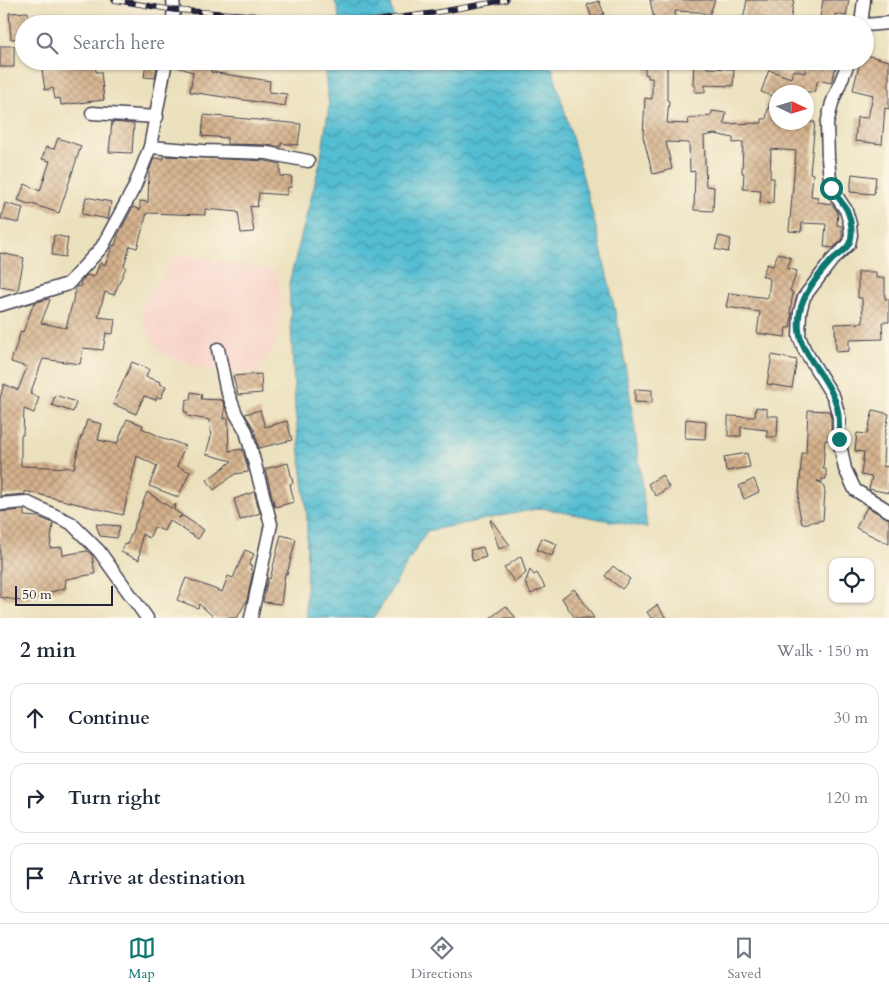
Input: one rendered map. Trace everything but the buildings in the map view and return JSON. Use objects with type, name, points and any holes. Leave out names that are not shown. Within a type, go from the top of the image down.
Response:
[{"type":"street","points":[[173,0],[173,15]]},
{"type":"street","points":[[862,15],[864,0]]},
{"type":"street","points":[[874,24],[889,23]]},
{"type":"street","points":[[0,305],[68,284],[102,247],[134,188],[150,147],[165,70]]},
{"type":"street","points":[[845,70],[832,102],[827,124],[827,142],[831,188],[846,210],[851,235],[849,244],[832,260],[804,297],[800,312],[799,336],[804,348],[834,398],[839,418],[839,439],[845,469],[855,490],[889,511]]},
{"type":"street","points":[[92,113],[157,117]]},
{"type":"street","points":[[150,147],[267,153],[308,161]]},
{"type":"street","points":[[218,349],[226,388],[236,414],[246,431],[271,524],[251,618]]},
{"type":"street","points":[[0,504],[26,502],[71,523],[99,551],[147,618]]},
{"type":"shaded area","points":[[176,253],[276,271],[282,306],[275,347],[257,373],[194,366],[162,353],[145,328],[143,302],[163,277]]},
{"type":"water","points":[[334,0],[390,0],[394,15],[338,15]]},
{"type":"water","points":[[536,13],[537,15],[520,15]]},
{"type":"water","points":[[324,70],[553,70],[587,192],[618,325],[631,401],[647,528],[541,508],[427,531],[374,618],[308,618],[306,611],[307,517],[295,410],[289,283],[320,163],[329,106]]},
{"type":"railway","points":[[114,0],[174,10],[251,15]]},
{"type":"railway","points":[[418,15],[506,0]]},
{"type":"route","points":[[831,188],[846,210],[851,235],[849,244],[832,260],[804,297],[800,312],[799,336],[804,348],[834,398],[839,418],[839,439]]}]
